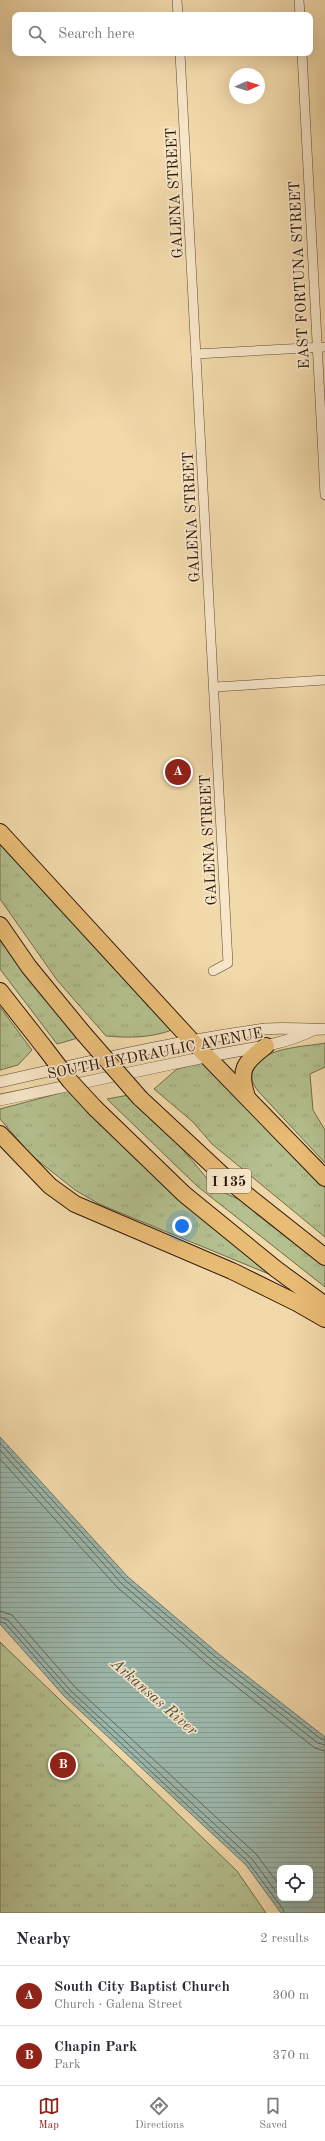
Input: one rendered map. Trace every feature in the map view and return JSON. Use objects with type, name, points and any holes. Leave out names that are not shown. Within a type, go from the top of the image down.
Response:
[{"type":"highway","points":[[0,832],[190,1039],[325,1178]]},
{"type":"highway","name":"I 135","points":[[0,925],[29,967],[84,1034],[140,1098],[228,1180],[325,1257]]},
{"type":"highway","name":"I 135","points":[[0,991],[70,1080],[95,1108],[184,1194],[276,1269],[325,1305]]},
{"type":"highway","points":[[247,1098],[242,1081],[244,1068],[250,1059],[266,1046]]},
{"type":"highway","points":[[0,1134],[50,1186],[75,1204],[232,1271],[297,1303],[325,1319]]},
{"type":"street","points":[[177,0],[178,12]]},
{"type":"street","points":[[299,0],[300,12]]},
{"type":"street","name":"GALENA STREET","points":[[180,56],[228,963],[213,971]]},
{"type":"street","name":"EAST FORTUNA STREET","points":[[302,56],[321,347],[325,495]]},
{"type":"street","points":[[196,354],[321,347]]},
{"type":"street","points":[[214,687],[325,680]]},
{"type":"street","name":"SOUTH HYDRAULIC AVENUE","points":[[0,1082],[190,1039],[290,1027],[314,1030],[325,1029]]},
{"type":"street","name":"SOUTH HYDRAULIC AVENUE","points":[[0,1100],[207,1056],[293,1040],[314,1030]]},
{"type":"green space","points":[[0,839],[172,1030],[156,1035],[140,1037],[106,1036],[57,980],[0,899]]},
{"type":"green space","points":[[0,936],[78,1038],[57,1044],[0,969]]},
{"type":"green space","points":[[0,1007],[32,1050],[18,1065],[0,1070]]},
{"type":"green space","points":[[325,1043],[325,1067],[310,1074],[313,1110],[325,1130],[325,1163],[258,1091],[253,1084],[252,1077],[257,1063],[264,1057],[295,1047]]},
{"type":"green space","points":[[205,1062],[325,1188],[325,1237],[212,1144],[193,1122],[154,1089],[177,1069]]},
{"type":"green space","points":[[68,1091],[144,1167],[203,1220],[276,1277],[99,1204],[75,1190],[31,1155],[0,1119],[0,1109]]},
{"type":"green space","points":[[129,1095],[184,1151],[216,1189],[247,1203],[325,1264],[325,1287],[197,1186],[107,1099]]},
{"type":"green space","points":[[0,1642],[237,1871],[266,1913],[0,1913]]},
{"type":"water","name":"Arkansas River","points":[[0,1437],[128,1577],[220,1655],[325,1737],[325,1913],[281,1913],[246,1865],[64,1696],[0,1624]]},
{"type":"place","name":"South City Baptist Church","points":[[178,772]]},
{"type":"place","name":"Chapin Park","points":[[63,1765]]}]
